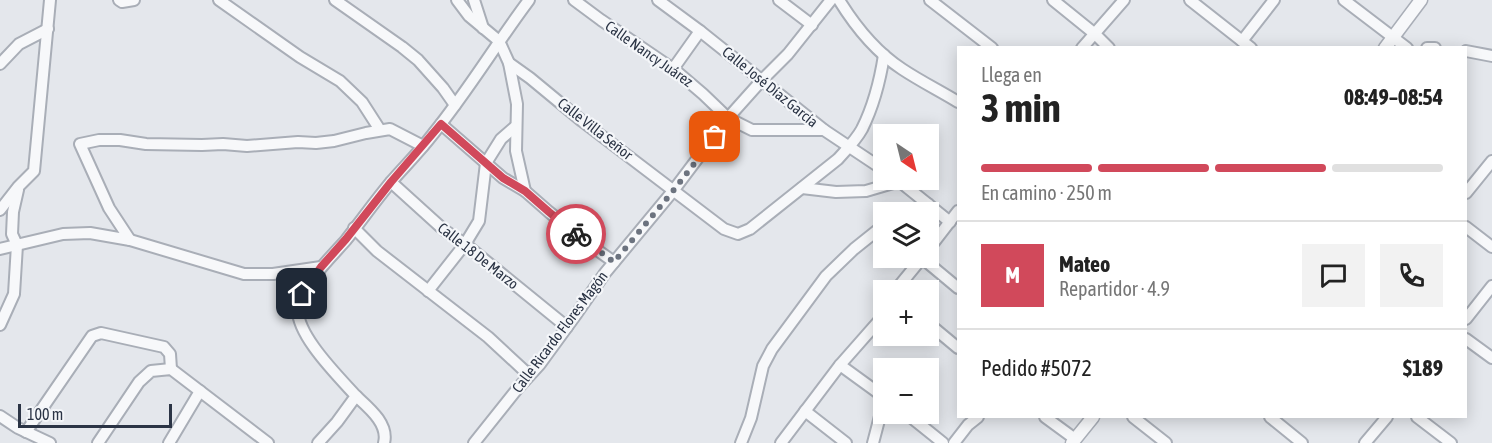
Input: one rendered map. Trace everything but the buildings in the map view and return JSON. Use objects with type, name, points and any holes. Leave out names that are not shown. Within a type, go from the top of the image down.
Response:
[{"type":"street","points":[[0,210],[34,171],[50,0]]},
{"type":"street","points":[[335,0],[410,53],[443,88],[455,105]]},
{"type":"street","name":"Calle Villa Señor","points":[[457,0],[469,16],[499,41],[509,63],[724,229],[738,234],[750,230],[802,188]]},
{"type":"street","points":[[474,0],[483,28]]},
{"type":"street","points":[[384,443],[386,435],[382,424],[305,336],[298,317],[298,306],[302,294],[321,267],[441,124],[529,0]]},
{"type":"street","name":"Calle Nancy Juárez","points":[[574,0],[673,69],[728,118],[752,130],[824,130]]},
{"type":"street","name":"Calle José Díaz García","points":[[658,0],[824,130],[873,163]]},
{"type":"street","points":[[779,0],[812,25]]},
{"type":"street","name":"Calle Ricardo Flores Magón","points":[[474,443],[540,364],[614,262],[673,191],[728,118],[788,54],[831,0]]},
{"type":"street","points":[[839,0],[859,28],[884,55],[901,69],[957,101]]},
{"type":"street","points":[[930,0],[989,46]]},
{"type":"street","points":[[1053,0],[1107,46]]},
{"type":"street","points":[[1084,46],[1124,0]]},
{"type":"street","points":[[1190,0],[1247,45],[1274,0]]},
{"type":"street","points":[[1344,0],[1389,43],[1421,0]]},
{"type":"street","points":[[222,1],[300,57],[340,81],[362,102],[380,130]]},
{"type":"street","points":[[0,64],[19,44],[48,29]]},
{"type":"street","points":[[673,69],[700,31]]},
{"type":"street","points":[[1467,51],[1492,56]]},
{"type":"street","points":[[802,188],[838,159],[862,130],[878,91],[884,55]]},
{"type":"street","points":[[509,63],[517,104],[516,151],[525,191]]},
{"type":"street","points":[[441,124],[503,178],[525,191],[614,262]]},
{"type":"street","points":[[428,291],[465,244],[479,221],[486,163],[501,139],[516,126]]},
{"type":"street","points":[[130,240],[109,208],[80,144],[120,140],[146,144],[202,146],[316,143],[390,129],[423,146]]},
{"type":"street","points":[[1467,192],[1492,161]]},
{"type":"street","name":"Calle 18 De Marzo","points":[[391,182],[444,230],[465,244],[567,327]]},
{"type":"street","points":[[0,324],[14,294],[17,245],[12,234],[18,187]]},
{"type":"street","points":[[802,188],[836,192],[873,189]]},
{"type":"street","points":[[910,190],[925,202]]},
{"type":"street","points":[[939,236],[957,212]]},
{"type":"street","points":[[939,213],[950,222]]},
{"type":"street","points":[[1467,227],[1492,247]]},
{"type":"street","points":[[354,228],[377,251],[488,337],[529,375]]},
{"type":"street","points":[[0,249],[63,234],[90,233],[130,240],[244,274],[273,274],[321,267]]},
{"type":"street","points":[[741,443],[751,418],[763,366],[772,349],[826,276],[873,234]]},
{"type":"street","points":[[904,280],[914,268]]},
{"type":"street","points":[[934,268],[957,287]]},
{"type":"street","points":[[1467,318],[1492,286]]},
{"type":"street","points":[[781,443],[840,365],[873,328]]},
{"type":"street","points":[[939,332],[957,347]]},
{"type":"street","points":[[26,432],[92,336],[101,333],[164,347],[170,354],[171,369]]},
{"type":"street","points":[[1467,340],[1492,358]]},
{"type":"street","points":[[840,365],[873,390]]},
{"type":"street","points":[[98,443],[139,382],[151,372],[171,369],[268,443]]},
{"type":"street","points":[[169,443],[200,391]]},
{"type":"street","points":[[318,443],[356,396]]},
{"type":"street","points":[[805,411],[846,443]]},
{"type":"street","points":[[0,416],[50,443]]},
{"type":"street","points":[[954,443],[977,418]]},
{"type":"street","points":[[1046,418],[1073,441],[1092,418]]},
{"type":"street","points":[[1134,418],[1166,443]]},
{"type":"street","points":[[1271,418],[1302,443]]},
{"type":"street","points":[[1365,443],[1386,418]]},
{"type":"street","points":[[1418,418],[1451,443]]},
{"type":"street","points":[[873,443],[878,424]]},
{"type":"street","points":[[919,424],[943,443]]},
{"type":"way so far","points":[[576,234],[614,262],[715,137]]},
{"type":"route","points":[[302,294],[321,267],[441,124],[503,178],[525,191],[576,234]]}]
